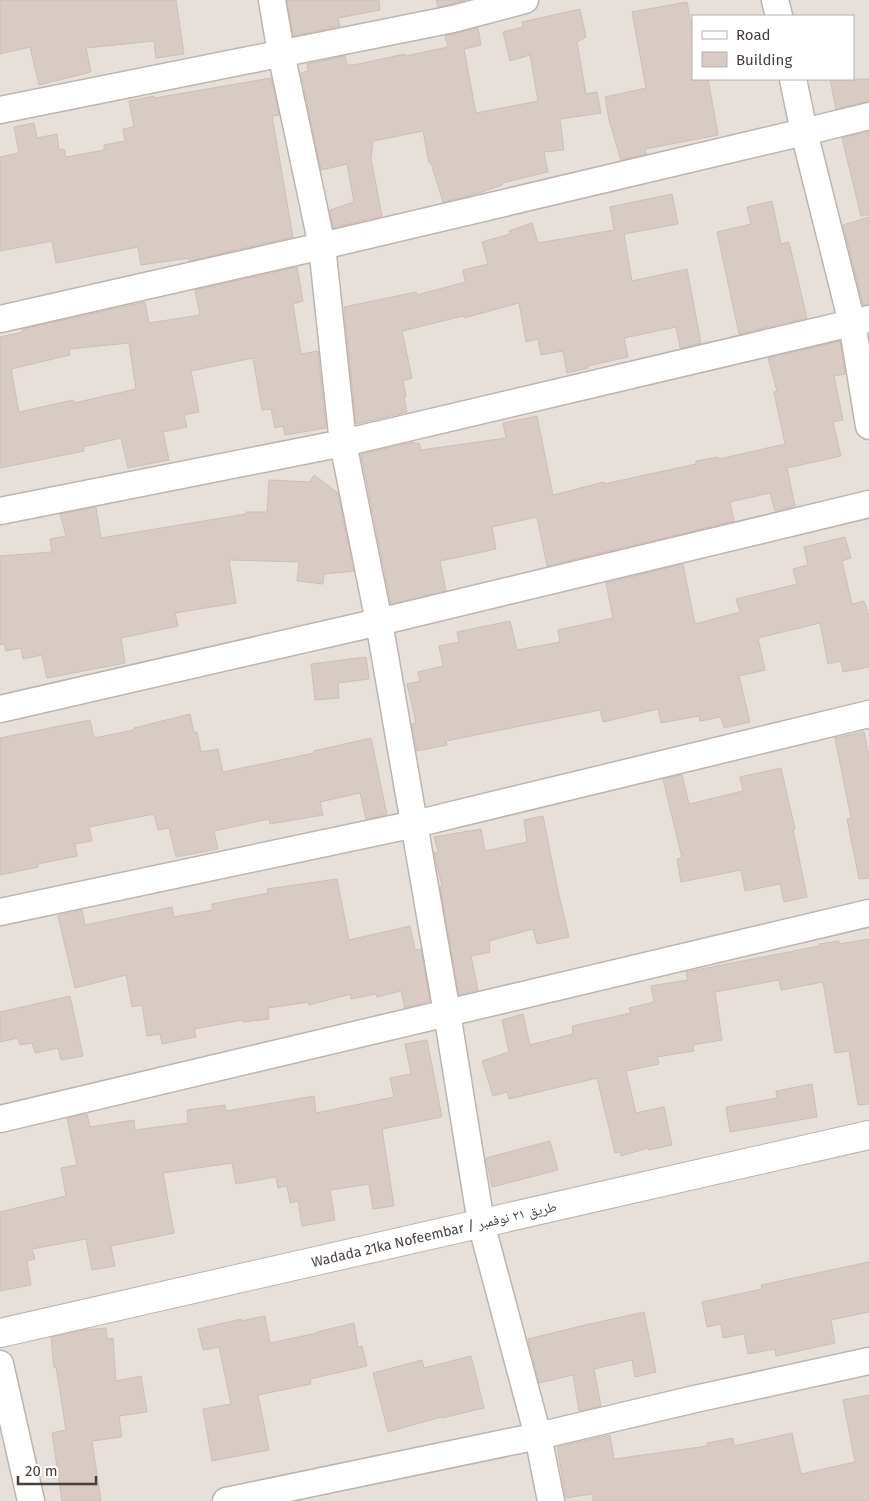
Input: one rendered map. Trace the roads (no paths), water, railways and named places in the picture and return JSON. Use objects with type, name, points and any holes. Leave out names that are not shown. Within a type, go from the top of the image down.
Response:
[{"type":"street","points":[[272,0],[280,53],[322,246],[342,443],[379,622],[415,824],[481,1223],[538,1436],[550,1501]]},
{"type":"street","points":[[0,110],[452,19],[525,0]]},
{"type":"street","points":[[775,0],[779,15]]},
{"type":"street","points":[[792,80],[804,132],[860,321],[869,426]]},
{"type":"street","points":[[0,319],[322,246],[869,116]]},
{"type":"street","points":[[0,511],[342,443],[860,321]]},
{"type":"street","points":[[0,709],[379,622],[869,504]]},
{"type":"street","points":[[0,912],[415,824],[869,714]]},
{"type":"street","points":[[0,1120],[869,913]]},
{"type":"street","name":"Wadada 21ka Nofeembar / طريق ٢١ نوفمبر","points":[[0,1333],[869,1136]]},
{"type":"street","points":[[226,1501],[538,1436],[869,1361]]},
{"type":"street","points":[[0,1364],[31,1501]]}]
